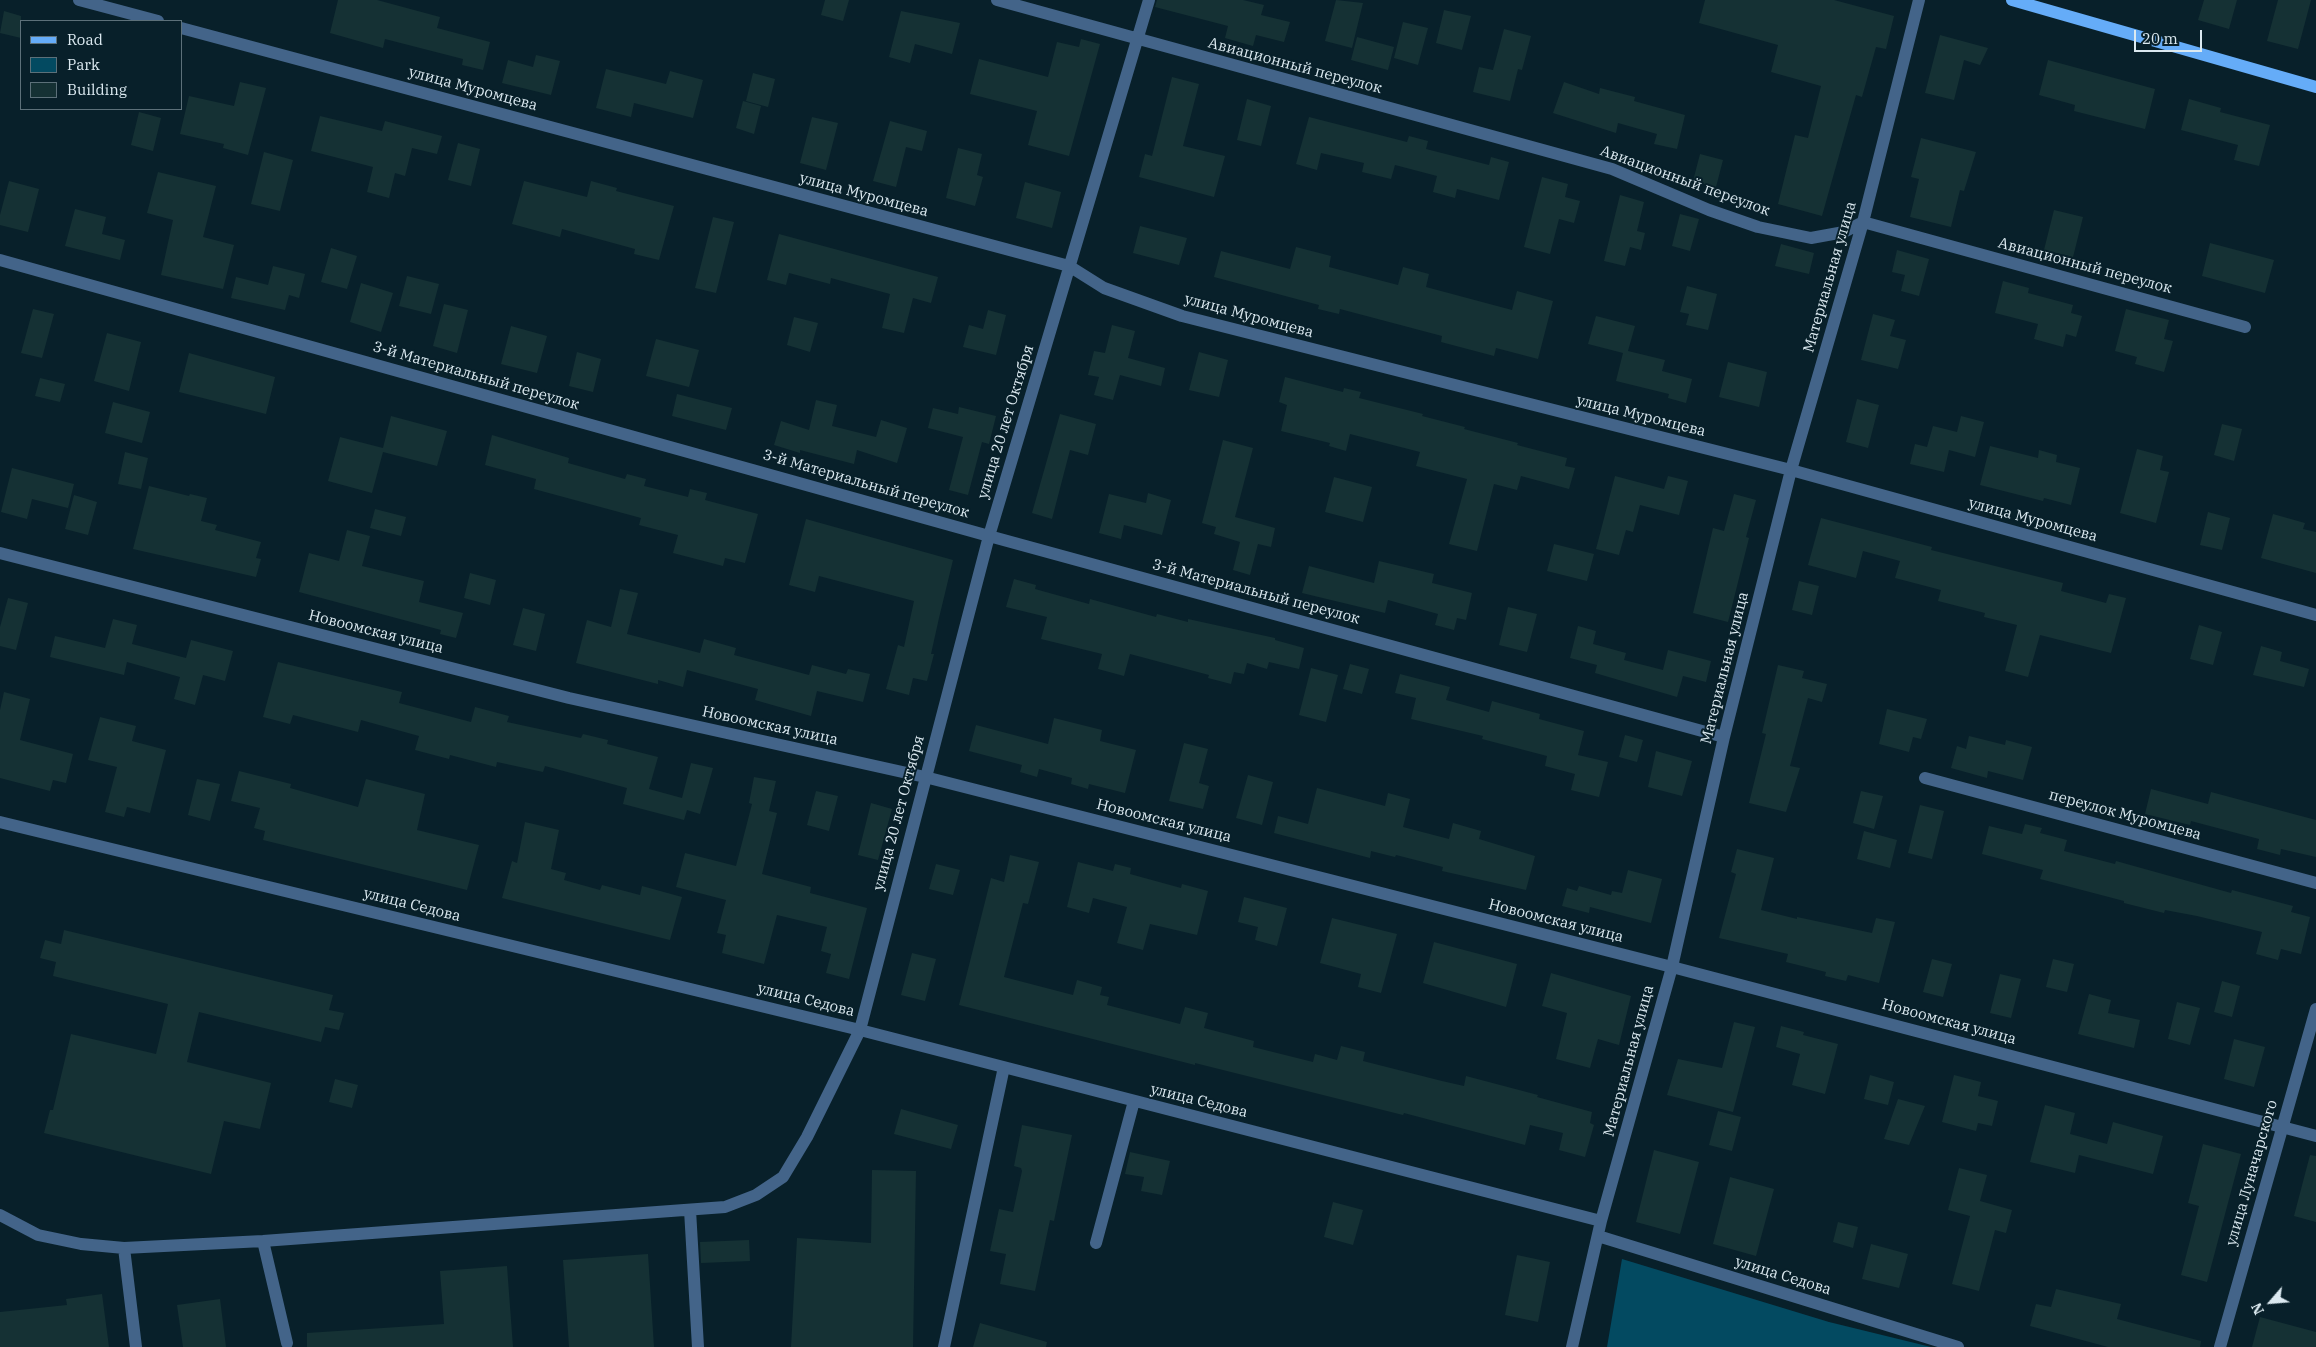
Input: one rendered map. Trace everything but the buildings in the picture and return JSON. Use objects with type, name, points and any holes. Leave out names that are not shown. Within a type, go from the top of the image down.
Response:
[{"type":"main road","points":[[2012,0],[2316,87]]},
{"type":"street","points":[[79,0],[154,20]]},
{"type":"street","name":"Авиационный переулок","points":[[997,0],[1612,169],[1709,210],[1758,227],[1811,238],[1844,232],[1863,222],[2245,327]]},
{"type":"street","name":"улица 20 лет Октября","points":[[0,1215],[38,1235],[81,1244],[124,1248],[264,1241],[725,1207],[756,1195],[783,1177],[806,1137],[860,1030],[989,536],[1149,0]]},
{"type":"street","name":"Материальная улица","points":[[1573,1346],[1598,1236],[1672,966],[1724,737],[1791,470],[1863,222],[1919,0]]},
{"type":"street","name":"улица Муромцева","points":[[182,28],[1069,266],[1104,288],[1182,316],[1791,470],[2316,615]]},
{"type":"street","name":"3-й Материальный переулок","points":[[0,260],[989,536],[1724,737]]},
{"type":"street","name":"Новоомская улица","points":[[0,553],[569,698],[926,777],[1672,966],[2316,1136]]},
{"type":"street","name":"переулок Муромцева","points":[[1925,778],[2316,883]]},
{"type":"street","name":"улица Седова","points":[[0,822],[860,1030],[1602,1222]]},
{"type":"street","name":"улица Луначарского","points":[[2220,1347],[2281,1126],[2316,1009]]},
{"type":"street","points":[[944,1347],[1004,1067]]},
{"type":"street","points":[[1096,1242],[1134,1101]]},
{"type":"street","points":[[690,1210],[698,1347]]},
{"type":"street","name":"улица Седова","points":[[1598,1236],[1958,1347]]},
{"type":"street","points":[[264,1241],[287,1343]]},
{"type":"street","points":[[124,1248],[136,1347]]},
{"type":"green space","points":[[1622,1259],[1829,1322],[1931,1347],[1607,1347]]}]
